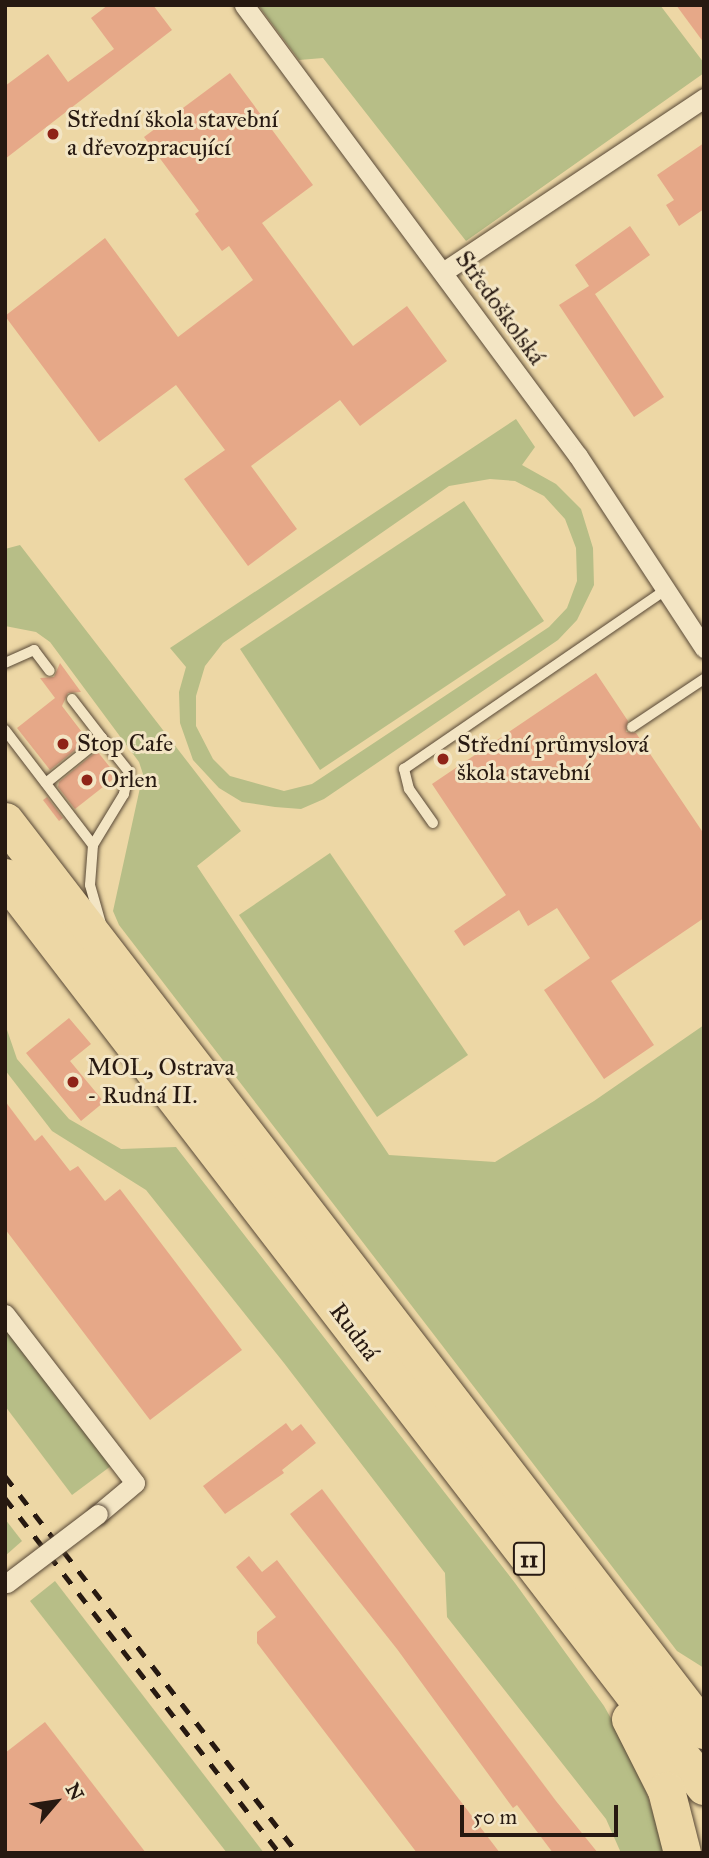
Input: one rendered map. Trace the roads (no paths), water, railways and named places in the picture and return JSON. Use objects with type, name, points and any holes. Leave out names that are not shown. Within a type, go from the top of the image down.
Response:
[{"type":"highway","name":"Rudná","points":[[5,821],[704,1730]]},
{"type":"highway","name":"Rudná","points":[[5,877],[704,1786]]},
{"type":"highway","points":[[582,1628],[662,1780],[682,1853]]},
{"type":"highway","points":[[645,1654],[704,1700]]},
{"type":"street","name":"Středoškolská","points":[[244,5],[578,456],[704,649]]},
{"type":"street","points":[[443,272],[704,98]]},
{"type":"street","points":[[5,1314],[135,1483],[6,1584]]},
{"type":"lane","points":[[433,823],[409,789],[404,769],[665,590]]},
{"type":"lane","points":[[5,663],[34,650],[50,671]]},
{"type":"lane","points":[[632,727],[704,678]]},
{"type":"lane","points":[[72,699],[129,772],[124,794],[93,845],[90,885],[110,958]]},
{"type":"lane","points":[[5,730],[93,845]]},
{"type":"lane","points":[[46,783],[102,738]]},
{"type":"railway","points":[[5,1476],[297,1853]]},
{"type":"railway","points":[[5,1498],[279,1853]]},
{"type":"place","name":"Střední škola stavební a dřevozpracující","points":[[53,134]]},
{"type":"place","name":"Stop Cafe","points":[[63,744]]},
{"type":"place","name":"Střední průmyslová škola stavební","points":[[443,759]]},
{"type":"place","name":"Orlen","points":[[87,780]]},
{"type":"place","name":"MOL, Ostrava - Rudná II.","points":[[73,1082]]}]
